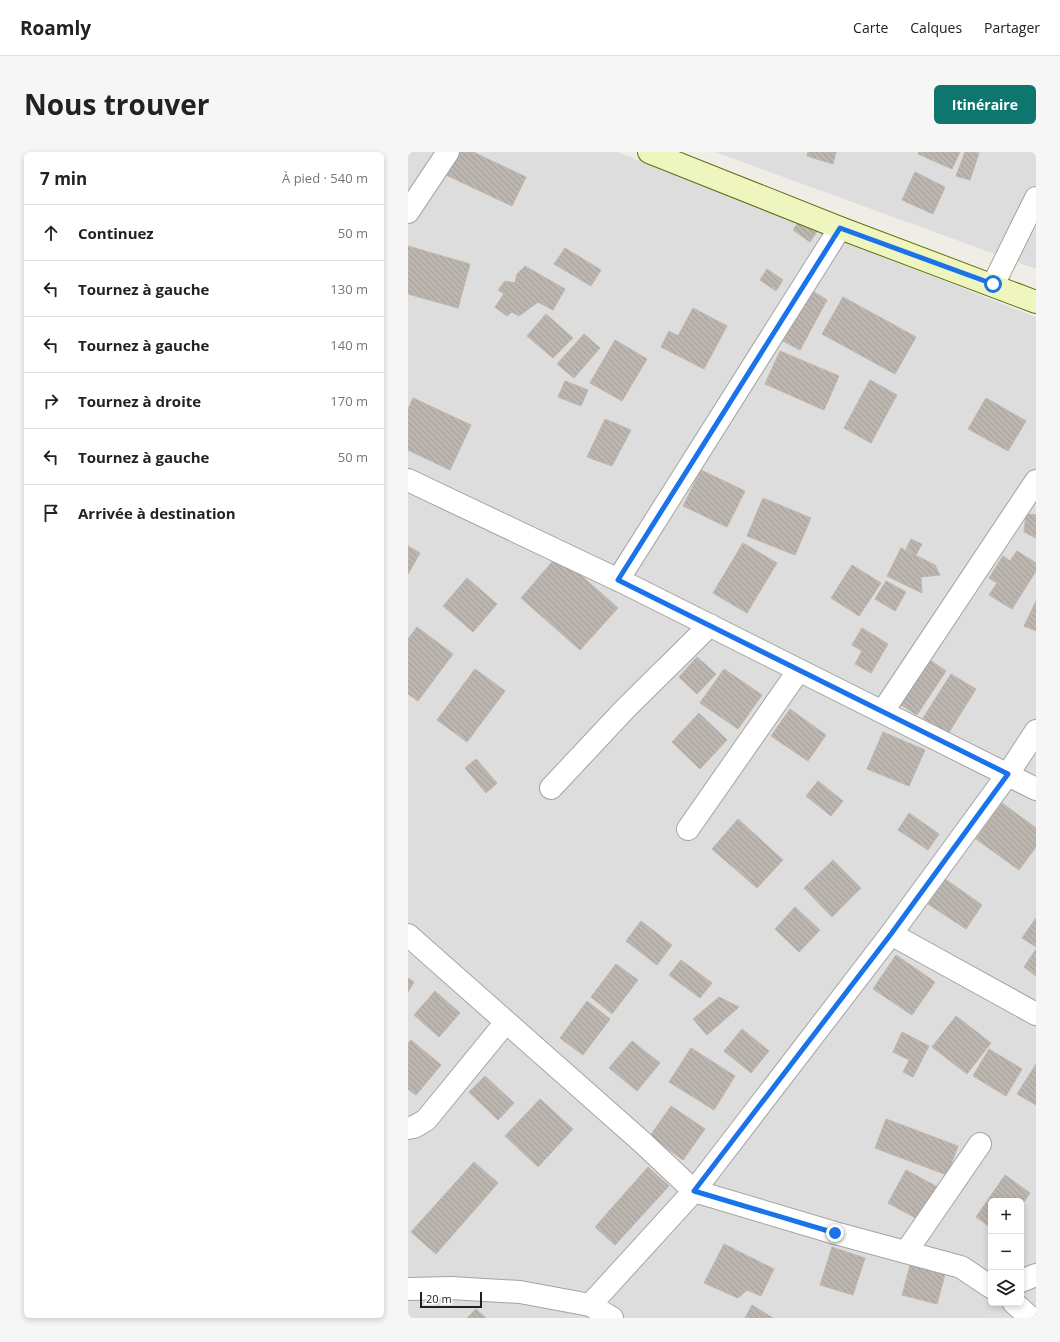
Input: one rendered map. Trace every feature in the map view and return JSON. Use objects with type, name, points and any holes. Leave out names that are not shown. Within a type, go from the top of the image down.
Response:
[{"type":"street","points":[[408,212],[448,152]]},
{"type":"street","points":[[649,152],[840,228],[993,284],[1036,302]]},
{"type":"street","points":[[993,284],[1036,198]]},
{"type":"street","points":[[618,580],[840,228]]},
{"type":"street","points":[[408,480],[710,625],[1036,789]]},
{"type":"street","points":[[883,712],[1036,481]]},
{"type":"street","points":[[551,788],[625,709],[710,625]]},
{"type":"street","points":[[688,829],[799,670]]},
{"type":"street","points":[[590,1305],[694,1191],[891,934],[1008,774],[1036,731]]},
{"type":"street","points":[[891,934],[1036,1014]]},
{"type":"street","points":[[408,935],[642,1142],[694,1191],[961,1267],[988,1285]]},
{"type":"street","points":[[408,1128],[414,1127],[426,1120],[506,1022]]},
{"type":"street","points":[[906,1252],[980,1144]]},
{"type":"street","points":[[1024,1280],[1036,1275]]},
{"type":"street","points":[[408,1289],[451,1288],[520,1292],[590,1305],[612,1318]]},
{"type":"street","points":[[1017,1306],[1031,1318]]},
{"type":"shaded area","points":[[408,152],[617,152],[1036,317],[1036,1318],[408,1318]]},
{"type":"shaded area","points":[[715,152],[1036,152],[1036,269]]},
{"type":"building","points":[[457,152],[473,152],[526,177],[512,206],[446,175]]},
{"type":"building","points":[[808,152],[836,152],[833,164],[807,156]]},
{"type":"building","points":[[919,152],[960,152],[952,169],[918,154]]},
{"type":"building","points":[[965,152],[979,153],[970,180],[956,176]]},
{"type":"building","points":[[915,172],[945,187],[933,214],[902,200]]},
{"type":"building","points":[[806,210],[824,221],[810,242],[793,230]]},
{"type":"building","points":[[408,246],[470,264],[458,308],[408,294]]},
{"type":"building","points":[[565,248],[601,270],[591,286],[554,264]]},
{"type":"building","points":[[525,266],[565,289],[553,310],[538,302],[519,316],[512,312],[507,316],[495,307],[504,294],[498,290],[505,281],[515,283],[517,274]]},
{"type":"building","points":[[767,269],[783,280],[776,291],[760,280]]},
{"type":"building","points":[[811,290],[827,300],[800,350],[783,341]]},
{"type":"building","points":[[843,297],[916,337],[895,374],[822,334]]},
{"type":"building","points":[[693,308],[727,326],[704,369],[661,347],[669,331],[678,336]]},
{"type":"building","points":[[546,314],[573,338],[553,358],[527,336]]},
{"type":"building","points":[[584,334],[600,348],[574,378],[557,364]]},
{"type":"building","points":[[615,340],[647,359],[622,401],[590,383]]},
{"type":"building","points":[[780,351],[839,376],[824,410],[765,384]]},
{"type":"building","points":[[870,380],[897,395],[871,443],[844,428]]},
{"type":"building","points":[[565,381],[588,390],[581,406],[558,397]]},
{"type":"building","points":[[413,398],[471,425],[450,470],[408,450],[408,409]]},
{"type":"building","points":[[986,398],[1026,421],[1008,451],[968,429]]},
{"type":"building","points":[[605,419],[631,430],[612,466],[587,457]]},
{"type":"building","points":[[701,470],[745,491],[727,527],[683,506]]},
{"type":"building","points":[[763,498],[811,518],[795,555],[747,536]]},
{"type":"building","points":[[1026,514],[1036,515],[1036,538],[1024,532]]},
{"type":"building","points":[[911,539],[922,544],[916,555],[906,549]]},
{"type":"building","points":[[743,543],[777,563],[747,613],[713,593]]},
{"type":"building","points":[[408,546],[420,553],[408,574]]},
{"type":"building","points":[[901,548],[935,565],[940,575],[921,577],[922,593],[887,576]]},
{"type":"building","points":[[1017,551],[1036,563],[1036,571],[1012,609],[989,595],[997,583],[989,578],[1003,556],[1010,561]]},
{"type":"building","points":[[558,555],[618,608],[580,650],[521,598]]},
{"type":"building","points":[[852,565],[881,583],[859,616],[831,598]]},
{"type":"building","points":[[467,578],[497,604],[473,632],[443,606]]},
{"type":"building","points":[[886,581],[906,592],[895,611],[875,599]]},
{"type":"building","points":[[1036,601],[1036,631],[1024,626]]},
{"type":"building","points":[[417,627],[453,654],[418,701],[408,694],[408,639]]},
{"type":"building","points":[[862,628],[888,644],[871,673],[855,664],[862,651],[852,645]]},
{"type":"building","points":[[697,657],[716,674],[697,694],[679,677]]},
{"type":"building","points":[[927,658],[946,671],[917,715],[898,703]]},
{"type":"building","points":[[475,669],[505,691],[467,742],[437,720]]},
{"type":"building","points":[[724,669],[762,695],[738,729],[700,703]]},
{"type":"building","points":[[951,674],[976,689],[948,734],[923,718]]},
{"type":"building","points":[[790,709],[826,735],[808,761],[771,736]]},
{"type":"building","points":[[699,713],[727,740],[700,769],[672,742]]},
{"type":"building","points":[[883,732],[925,750],[909,786],[867,769]]},
{"type":"building","points":[[476,759],[497,783],[486,793],[465,768]]},
{"type":"building","points":[[818,781],[843,801],[831,816],[806,796]]},
{"type":"building","points":[[1002,803],[1036,828],[1036,847],[1019,870],[976,839]]},
{"type":"building","points":[[909,813],[939,834],[928,850],[898,830]]},
{"type":"building","points":[[738,819],[783,860],[757,888],[712,849]]},
{"type":"building","points":[[833,860],[861,888],[832,917],[804,888]]},
{"type":"building","points":[[945,879],[982,905],[966,929],[928,904]]},
{"type":"building","points":[[795,907],[820,930],[799,952],[775,929]]},
{"type":"building","points":[[1036,918],[1036,947],[1022,938]]},
{"type":"building","points":[[641,921],[672,945],[657,965],[626,941]]},
{"type":"building","points":[[1036,949],[1036,976],[1024,967]]},
{"type":"building","points":[[896,955],[935,982],[912,1015],[873,989]]},
{"type":"building","points":[[681,960],[712,983],[700,998],[669,975]]},
{"type":"building","points":[[616,964],[638,980],[612,1014],[591,997]]},
{"type":"building","points":[[408,978],[414,982],[408,992]]},
{"type":"building","points":[[435,991],[460,1013],[439,1037],[414,1015]]},
{"type":"building","points":[[719,997],[739,1007],[707,1035],[693,1019]]},
{"type":"building","points":[[587,1001],[610,1019],[583,1055],[560,1038]]},
{"type":"building","points":[[956,1016],[991,1043],[967,1074],[932,1047]]},
{"type":"building","points":[[742,1029],[769,1051],[751,1073],[724,1051]]},
{"type":"building","points":[[902,1032],[929,1046],[913,1077],[903,1072],[909,1060],[893,1052]]},
{"type":"building","points":[[411,1040],[441,1065],[416,1095],[408,1089],[408,1043]]},
{"type":"building","points":[[632,1041],[660,1063],[637,1091],[609,1068]]},
{"type":"building","points":[[691,1048],[735,1076],[714,1110],[669,1082]]},
{"type":"building","points":[[989,1049],[1022,1069],[1006,1096],[973,1076]]},
{"type":"building","points":[[1036,1064],[1036,1105],[1017,1094]]},
{"type":"building","points":[[485,1076],[514,1103],[498,1120],[469,1092]]},
{"type":"building","points":[[540,1099],[573,1129],[538,1167],[505,1136]]},
{"type":"building","points":[[671,1106],[705,1129],[683,1160],[650,1136]]},
{"type":"building","points":[[886,1119],[958,1146],[947,1175],[875,1148]]},
{"type":"building","points":[[474,1162],[498,1183],[436,1254],[411,1232]]},
{"type":"building","points":[[648,1167],[669,1186],[615,1245],[595,1227]]},
{"type":"building","points":[[906,1170],[943,1190],[925,1223],[888,1203]]},
{"type":"building","points":[[1005,1175],[1030,1193],[1024,1202],[1024,1198],[989,1198]]},
{"type":"building","points":[[988,1200],[988,1226],[976,1217]]},
{"type":"building","points":[[724,1244],[774,1269],[761,1296],[747,1290],[738,1298],[704,1283]]},
{"type":"building","points":[[832,1247],[865,1258],[853,1295],[820,1285]]},
{"type":"building","points":[[912,1258],[947,1267],[937,1304],[902,1295]]},
{"type":"building","points":[[752,1305],[773,1318],[745,1318]]},
{"type":"building","points":[[476,1309],[486,1318],[467,1318]]},
{"type":"route","points":[[835,1233],[694,1191],[891,934],[1008,774],[618,580],[840,228],[993,284]]}]
